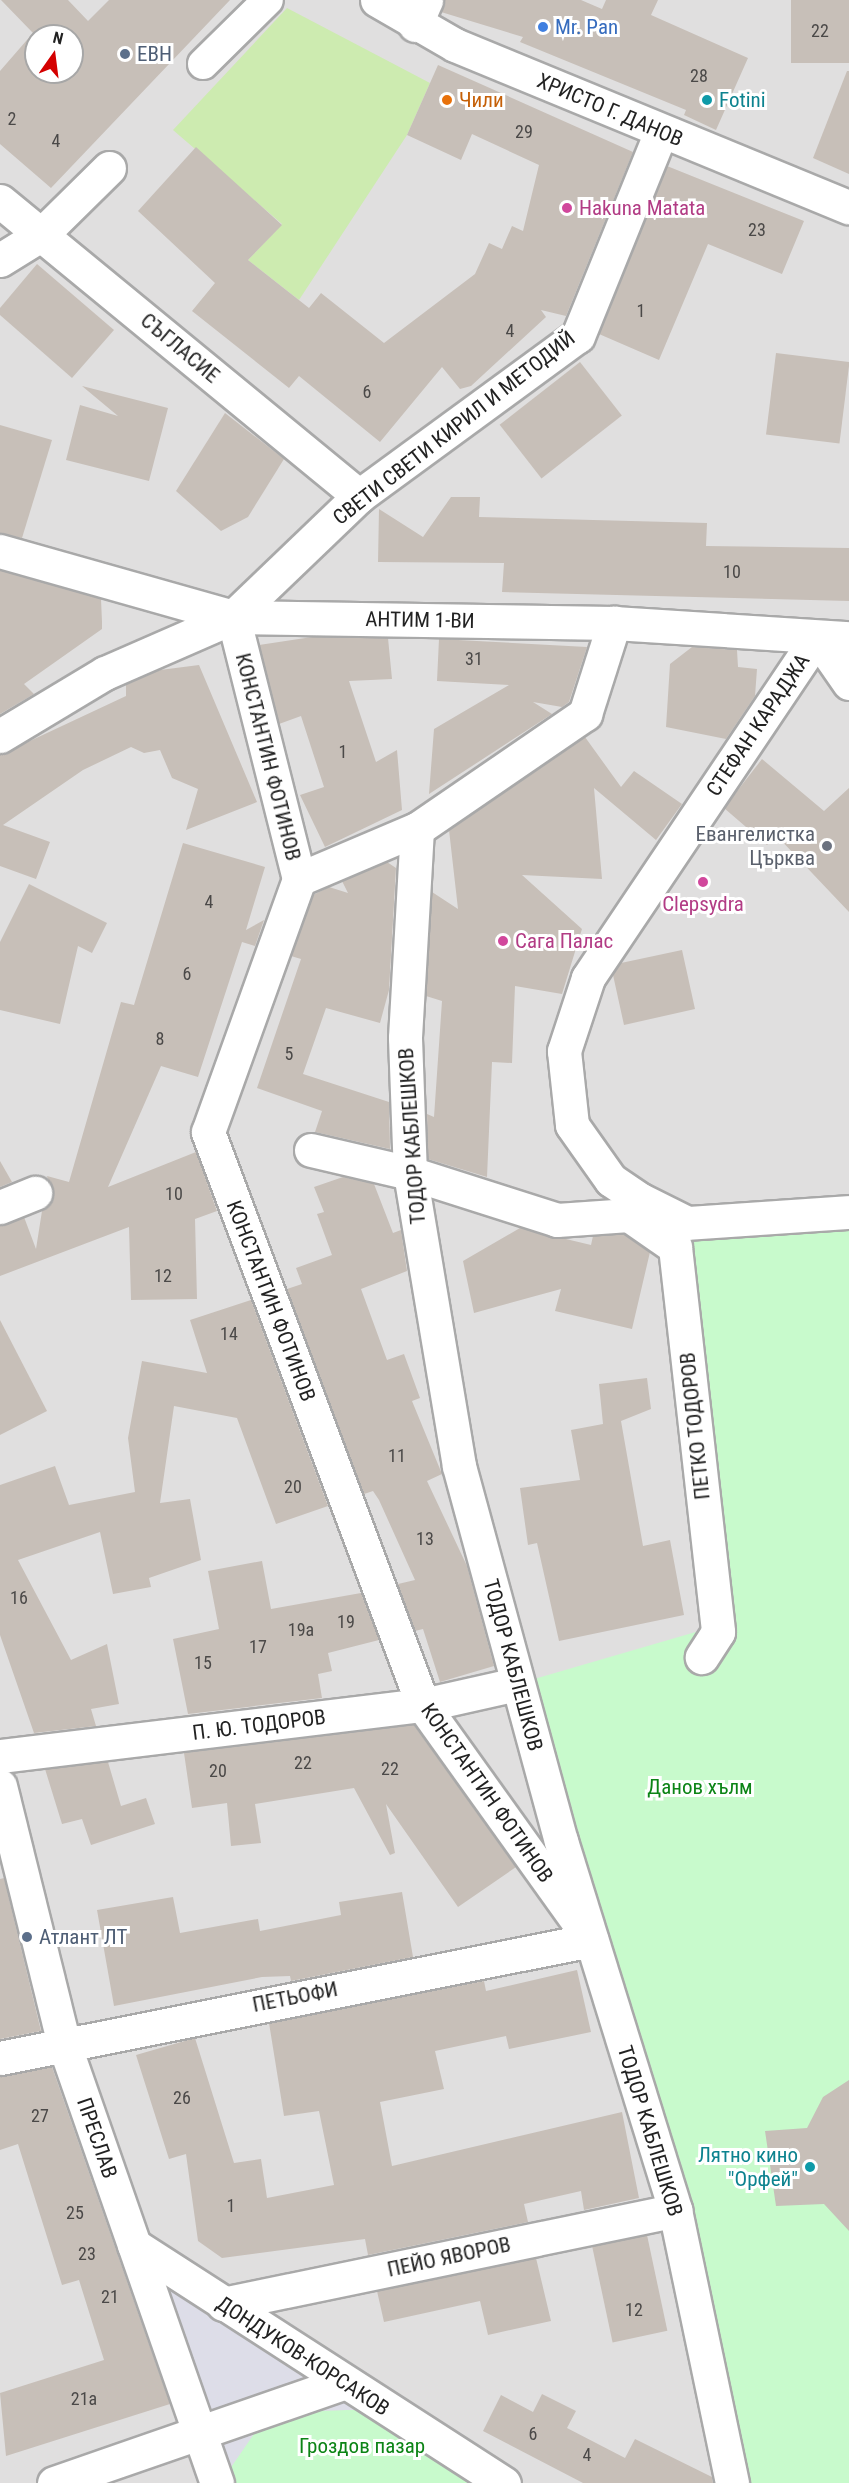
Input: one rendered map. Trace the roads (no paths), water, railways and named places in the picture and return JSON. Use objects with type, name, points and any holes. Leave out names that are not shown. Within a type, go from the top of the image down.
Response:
[{"type":"street","points":[[203,64],[268,0]]},
{"type":"street","name":"ХРИСТО Г. ДАНОВ","points":[[377,0],[421,13],[661,132],[849,207]]},
{"type":"street","name":"СВЕТИ СВЕТИ КИРИЛ И МЕТОДИЙ","points":[[0,736],[105,673],[233,617],[359,496],[578,336],[661,132]]},
{"type":"street","points":[[0,260],[42,234],[109,168]]},
{"type":"street","name":"СЪГЛАСИЕ","points":[[0,201],[359,496]]},
{"type":"street","name":"АНТИМ 1-ВИ","points":[[0,551],[233,617],[614,623],[849,638]]},
{"type":"street","name":"КОНСТАНТИН ФОТИНОВ","points":[[233,617],[299,879],[208,1132],[423,1705],[591,1940]]},
{"type":"street","points":[[299,879],[417,829],[585,714],[614,623]]},
{"type":"street","points":[[817,637],[849,683]]},
{"type":"street","name":"СТЕФАН КАРАДЖА","points":[[817,637],[588,978],[564,1051],[572,1125],[604,1171],[641,1200],[687,1222],[849,1212]]},
{"type":"street","name":"ТОДОР КАБЛЕШКОВ","points":[[417,829],[405,1038],[410,1173],[459,1466],[517,1684],[591,1940],[675,2210],[732,2483]]},
{"type":"street","points":[[311,1150],[410,1173]]},
{"type":"street","name":"ПЕТКО ТОДОРОВ","points":[[410,1173],[557,1220],[629,1215],[675,1247],[718,1632],[702,1657]]},
{"type":"street","points":[[0,1206],[35,1193]]},
{"type":"street","name":"П. Ю. ТОДОРОВ","points":[[0,1756],[423,1705],[517,1684]]},
{"type":"street","name":"ПРЕСЛАВ","points":[[0,1786],[63,2041],[217,2483]]},
{"type":"street","name":"ПЕТЬОФИ","points":[[0,2058],[63,2041],[591,1940]]},
{"type":"street","name":"ПЕЙО ЯВОРОВ","points":[[223,2304],[675,2210]]},
{"type":"street","name":"ДОНДУКОВ-КОРСАКОВ","points":[[134,2245],[343,2383],[504,2483]]},
{"type":"street","points":[[54,2483],[202,2436],[343,2383]]},
{"type":"place","name":"Mr. Pan","points":[[543,27]]},
{"type":"place","name":"ЕВН","points":[[125,54]]},
{"type":"place","name":"Чили","points":[[447,100]]},
{"type":"place","name":"Fotini","points":[[707,100]]},
{"type":"place","name":"Hakuna Matata","points":[[567,208]]},
{"type":"place","name":"Евангелистка Църква","points":[[827,846]]},
{"type":"place","name":"Clepsydra","points":[[703,882]]},
{"type":"place","name":"Сага Палас","points":[[503,941]]},
{"type":"place","name":"Атлант ЛТ","points":[[27,1937]]},
{"type":"place","name":"Лятно кино \"Орфей\"","points":[[810,2167]]},
{"type":"park label","name":"Данов хълм","points":[[700,1787]]},
{"type":"park label","name":"Гроздов пазар","points":[[362,2446]]}]
